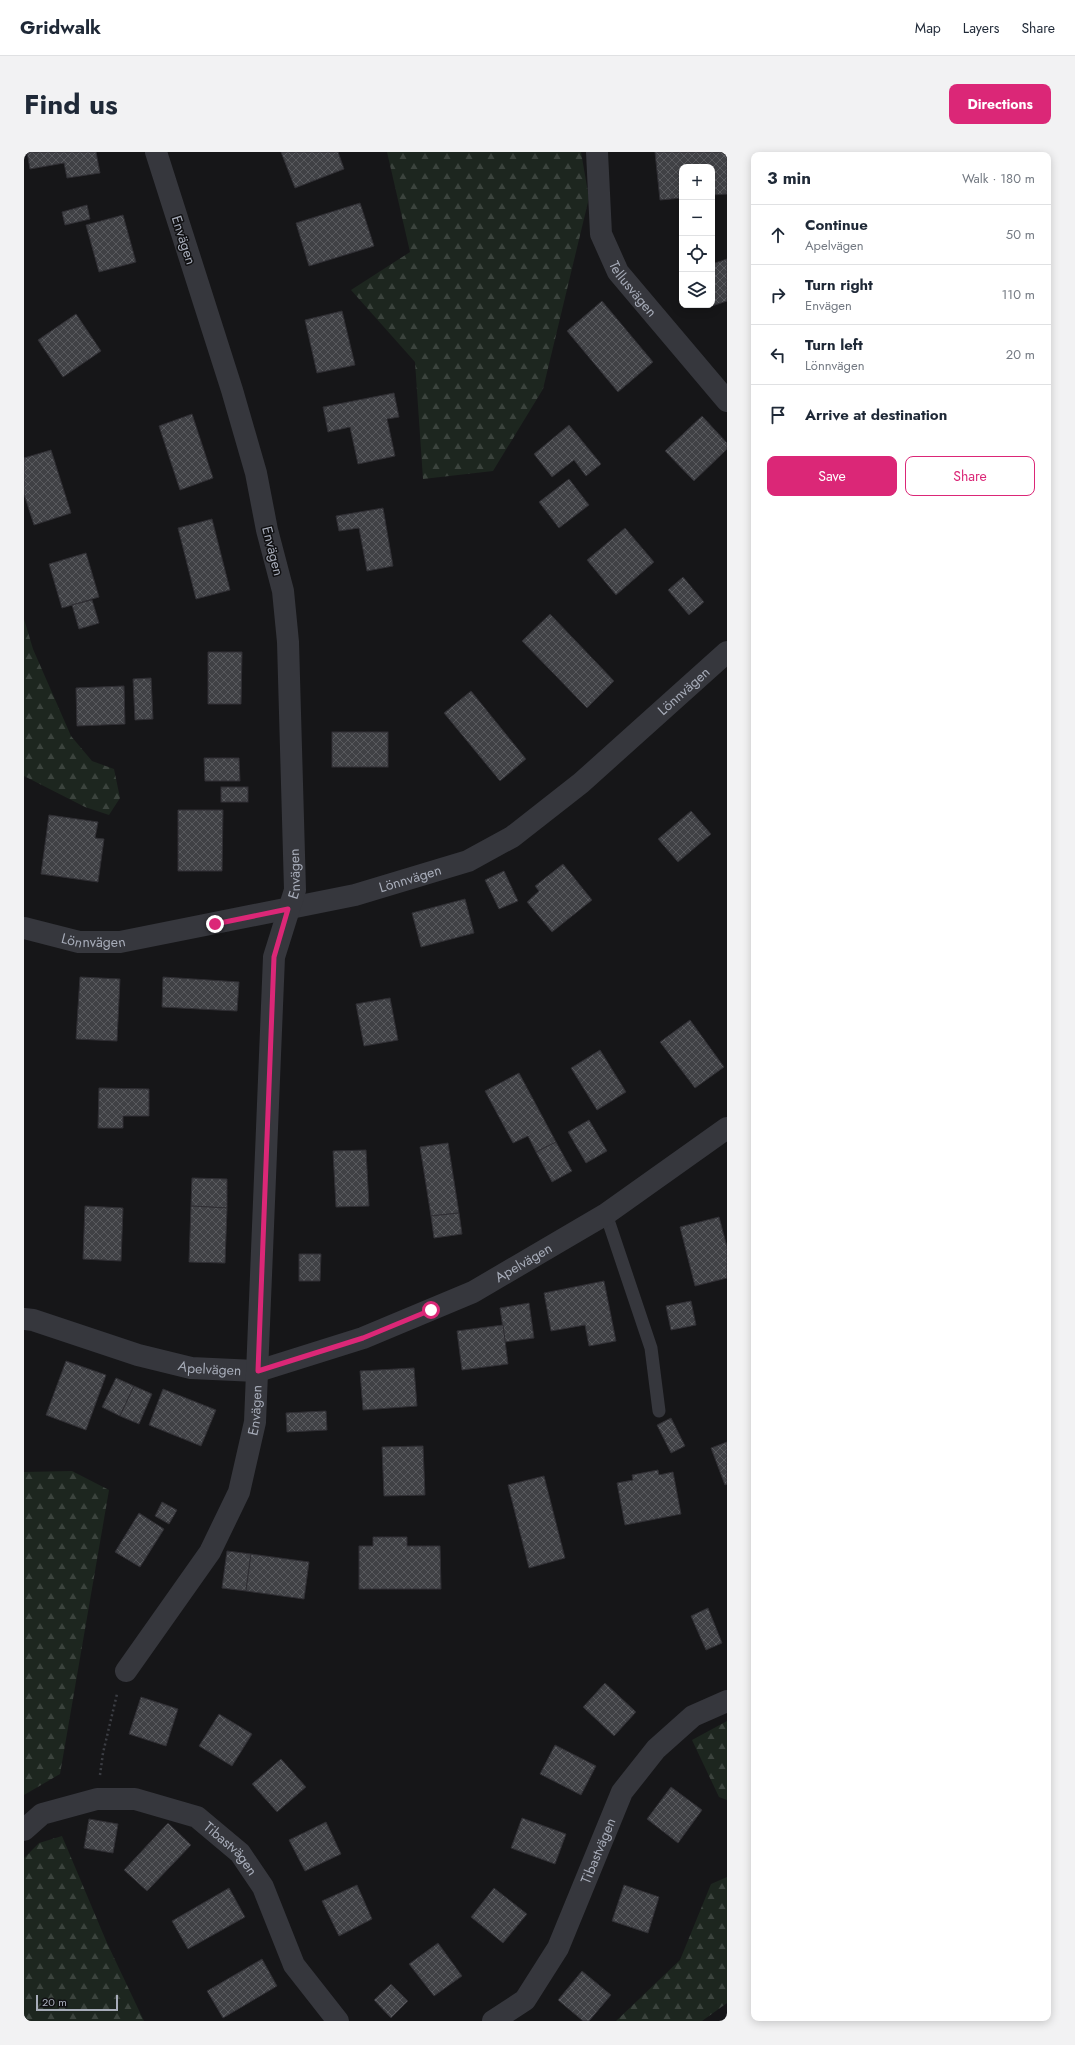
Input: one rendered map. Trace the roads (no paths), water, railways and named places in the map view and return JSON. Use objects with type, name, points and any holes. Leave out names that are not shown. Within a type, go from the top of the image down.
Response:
[{"type":"street","name":"Envägen","points":[[126,1671],[210,1552],[238,1492],[255,1422],[274,957],[294,890],[288,642],[283,591],[267,530],[256,473],[232,390],[156,152]]},
{"type":"street","name":"Tellusvägen","points":[[597,152],[601,234],[618,272],[727,401]]},
{"type":"street","name":"Lönnvägen","points":[[24,928],[78,942],[120,942],[355,895],[468,862],[512,836],[581,783],[727,652]]},
{"type":"street","name":"Apelvägen","points":[[24,1319],[33,1320],[138,1355],[191,1368],[258,1371],[363,1338],[473,1292],[606,1214],[727,1128]]},
{"type":"street","name":"Tibastvägen","points":[[493,2021],[524,2000],[558,1948],[622,1792],[656,1749],[693,1716],[727,1701]]},
{"type":"street","name":"Tibastvägen","points":[[24,1830],[42,1814],[97,1799],[135,1799],[197,1817],[240,1853],[263,1886],[294,1965],[338,2021]]},
{"type":"lane","points":[[606,1214],[651,1348],[659,1411]]}]
